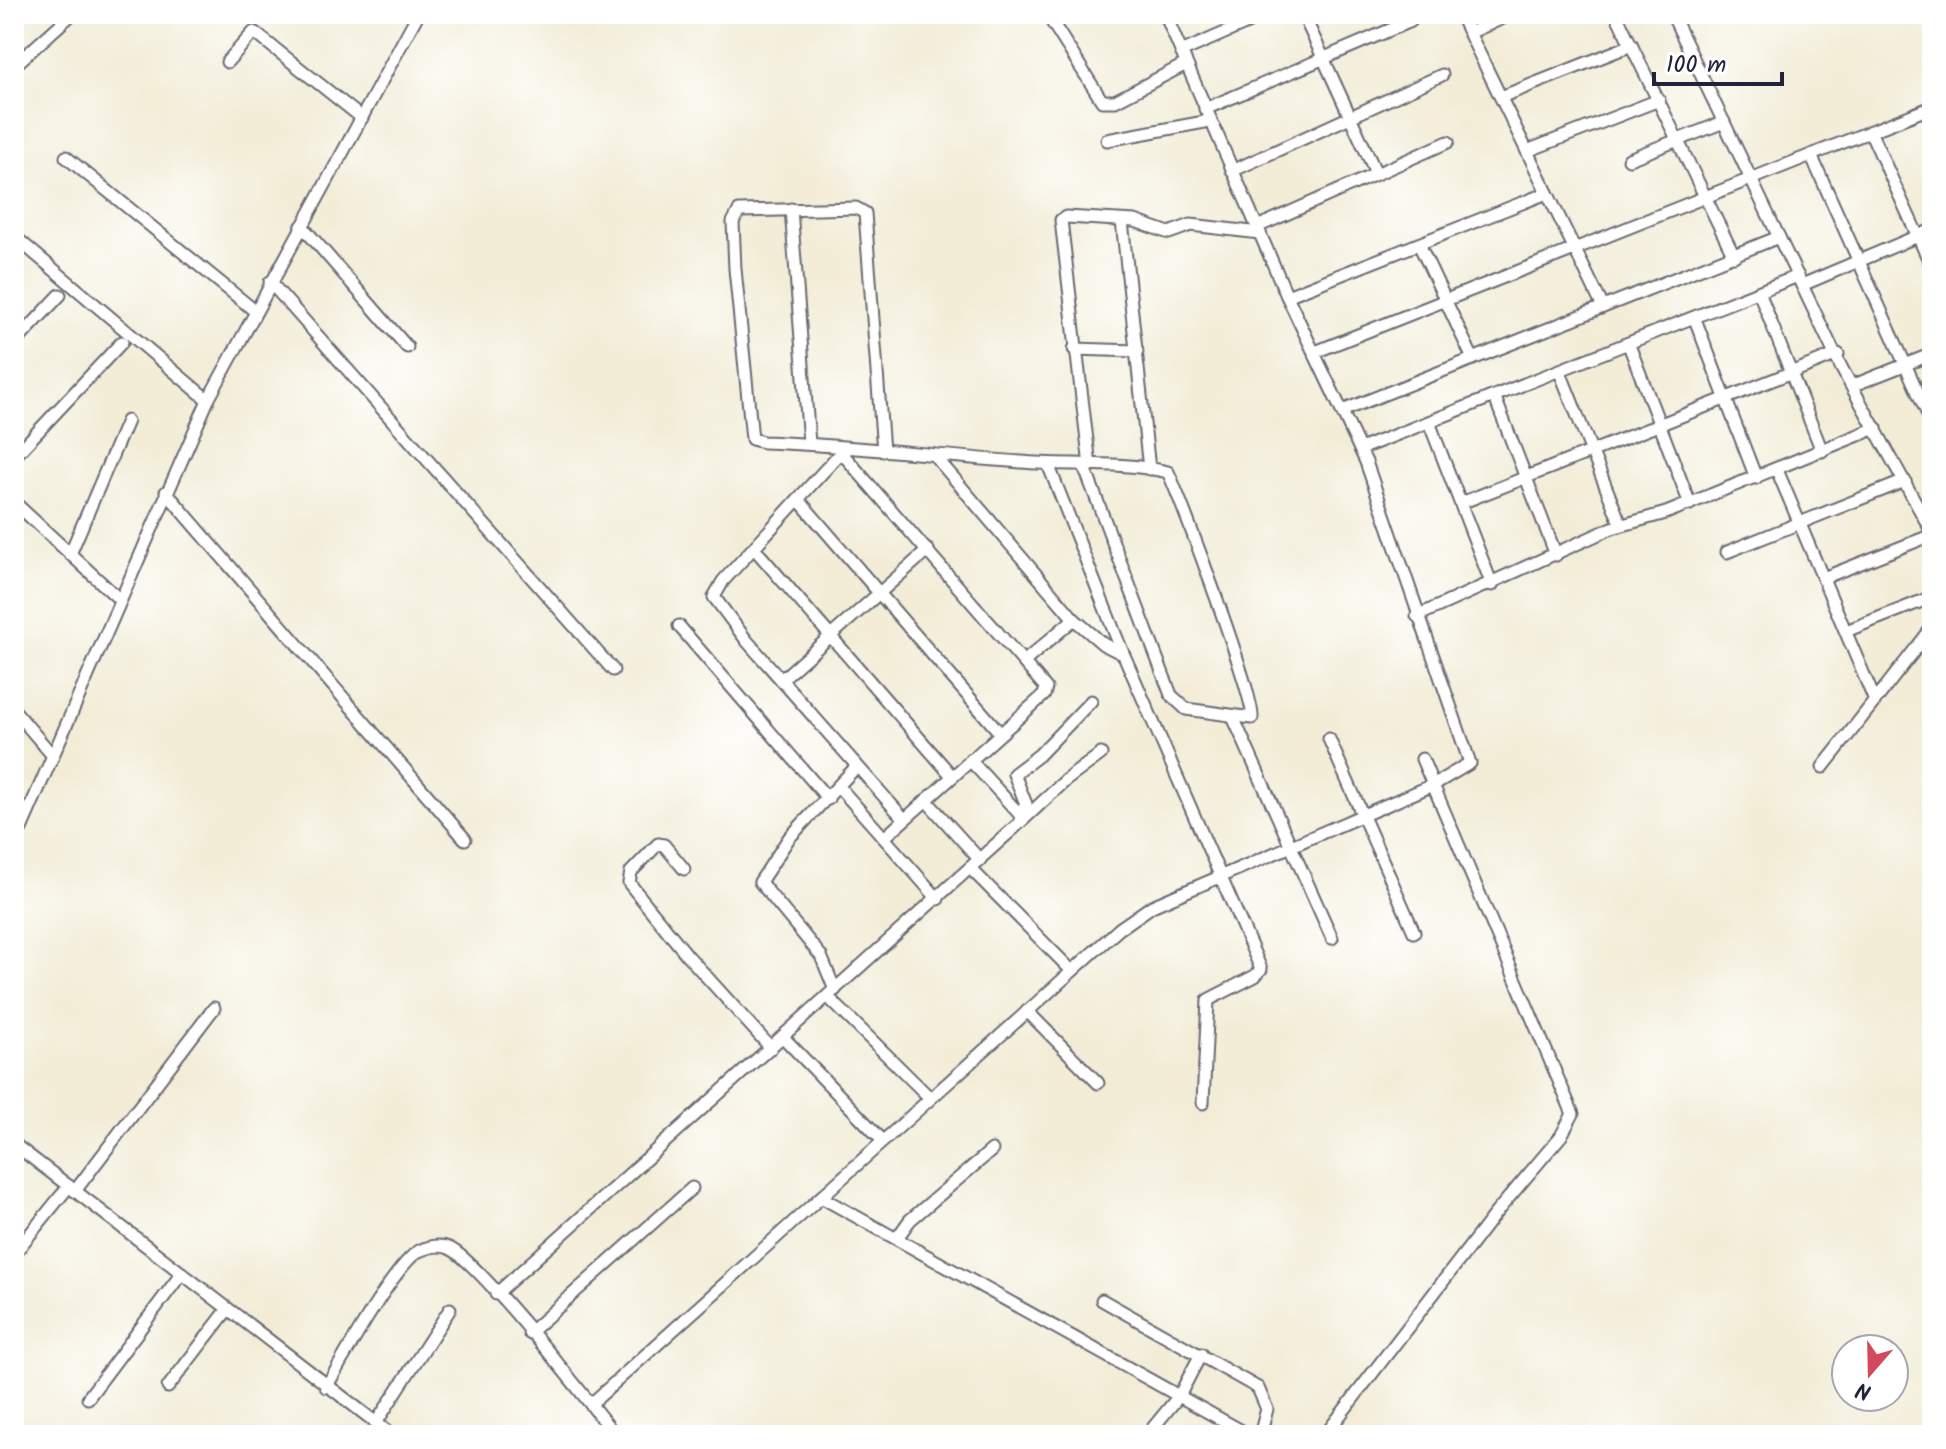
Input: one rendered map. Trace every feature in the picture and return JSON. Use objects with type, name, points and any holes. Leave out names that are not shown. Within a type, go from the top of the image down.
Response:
[{"type":"street","points":[[14,66],[72,14]]},
{"type":"street","points":[[14,845],[208,400],[418,14]]},
{"type":"street","points":[[1047,14],[1102,101],[1115,101],[1186,64]]},
{"type":"street","points":[[591,1404],[1119,929],[1152,906],[1433,785],[1470,763],[1360,449],[1287,296],[1165,14]]},
{"type":"street","points":[[1181,52],[1268,14]]},
{"type":"street","points":[[1303,14],[1376,173]]},
{"type":"street","points":[[1460,14],[1602,305]]},
{"type":"street","points":[[1469,33],[1512,14]]},
{"type":"street","points":[[1616,14],[1734,256]]},
{"type":"street","points":[[1672,14],[1838,354],[1842,369],[1854,385],[1932,533],[1823,578]]},
{"type":"street","points":[[1107,140],[1208,115],[1323,59],[1411,21]]},
{"type":"street","points":[[227,62],[254,32],[362,118]]},
{"type":"street","points":[[1501,97],[1632,45]]},
{"type":"street","points":[[1232,171],[1442,75]]},
{"type":"street","points":[[1527,151],[1659,100]]},
{"type":"street","points":[[1315,352],[1931,109]]},
{"type":"street","points":[[1629,159],[1724,122]]},
{"type":"street","points":[[1870,131],[1932,267]]},
{"type":"street","points":[[883,451],[865,213],[856,208],[791,209],[751,210],[735,215],[735,269],[749,435],[756,441],[809,443],[844,450],[883,451],[1048,464],[1087,466],[1149,469],[1170,475],[1243,673],[1254,715],[1248,718],[1233,717],[1186,709],[1171,695],[1087,466],[1061,220],[1066,217],[1135,221],[1169,233],[1191,225],[1258,230],[1448,142]]},
{"type":"street","points":[[1811,155],[1932,424]]},
{"type":"street","points":[[66,157],[255,311]]},
{"type":"street","points":[[1287,296],[1547,193]]},
{"type":"street","points":[[791,209],[809,443]]},
{"type":"street","points":[[1122,221],[1149,469]]},
{"type":"street","points":[[302,226],[407,347]]},
{"type":"street","points":[[1360,449],[1759,292],[1800,281],[1932,230]]},
{"type":"street","points":[[14,236],[208,400]]},
{"type":"street","points":[[1342,411],[1779,237]]},
{"type":"street","points":[[1419,244],[1473,359]]},
{"type":"street","points":[[270,282],[613,670]]},
{"type":"street","points":[[1759,292],[1822,451]]},
{"type":"street","points":[[14,344],[60,295]]},
{"type":"street","points":[[1695,319],[1756,478]]},
{"type":"street","points":[[14,457],[122,342]]},
{"type":"street","points":[[1629,345],[1690,504]]},
{"type":"street","points":[[1074,349],[1137,351]]},
{"type":"street","points":[[1461,503],[1838,354]]},
{"type":"street","points":[[1854,385],[1932,354]]},
{"type":"street","points":[[1560,372],[1621,525]]},
{"type":"street","points":[[1495,398],[1556,555]]},
{"type":"street","points":[[70,554],[127,421]]},
{"type":"street","points":[[1429,422],[1492,585]]},
{"type":"street","points":[[1417,616],[1621,525],[1690,504],[1876,428]]},
{"type":"street","points":[[844,450],[714,591],[714,597],[904,819]]},
{"type":"street","points":[[844,450],[1025,661],[1046,692],[884,838]]},
{"type":"street","points":[[934,455],[1074,619],[1103,644],[1123,654]]},
{"type":"street","points":[[1048,464],[1123,654],[1261,969],[1255,976],[1208,1000],[1203,1103]]},
{"type":"street","points":[[1777,470],[1875,701]]},
{"type":"street","points":[[1727,552],[1905,481]]},
{"type":"street","points":[[166,492],[465,839]]},
{"type":"street","points":[[798,499],[1000,733]]},
{"type":"street","points":[[14,502],[120,600]]},
{"type":"street","points":[[754,548],[952,776]]},
{"type":"street","points":[[782,679],[928,550]]},
{"type":"street","points":[[1846,631],[1932,597]]},
{"type":"street","points":[[1025,661],[1074,619]]},
{"type":"street","points":[[679,626],[828,799]]},
{"type":"street","points":[[1823,767],[1932,628]]},
{"type":"street","points":[[1022,817],[1026,804],[1014,774],[1039,755],[1091,701]]},
{"type":"street","points":[[14,710],[53,756]]},
{"type":"street","points":[[1233,717],[1332,938]]},
{"type":"street","points":[[1329,739],[1414,932]]},
{"type":"street","points":[[496,1294],[938,899],[1022,817],[1101,754]]},
{"type":"street","points":[[1325,1435],[1494,1215],[1561,1136],[1573,1114],[1422,759]]},
{"type":"street","points":[[970,760],[1022,817]]},
{"type":"street","points":[[857,766],[789,838],[760,882],[821,956],[832,994],[930,1098]]},
{"type":"street","points":[[839,787],[938,899]]},
{"type":"street","points":[[926,800],[976,864],[1072,971]]},
{"type":"street","points":[[684,869],[664,845],[658,844],[631,872],[629,883],[771,1048]]},
{"type":"street","points":[[14,1254],[72,1188],[214,1008]]},
{"type":"street","points":[[1027,1011],[1098,1083]]},
{"type":"street","points":[[783,1037],[883,1141]]},
{"type":"street","points":[[14,1144],[392,1435]]},
{"type":"street","points":[[897,1238],[910,1220],[992,1150]]},
{"type":"street","points":[[529,1333],[692,1188]]},
{"type":"street","points":[[821,1197],[1249,1435]]},
{"type":"street","points":[[326,1387],[408,1260],[430,1247],[451,1249],[496,1294],[615,1435]]},
{"type":"street","points":[[88,1398],[182,1273]]},
{"type":"street","points":[[1102,1300],[1258,1388],[1267,1409],[1260,1435]]},
{"type":"street","points":[[168,1387],[228,1309]]},
{"type":"street","points":[[376,1423],[450,1309]]},
{"type":"street","points":[[1147,1435],[1179,1396],[1201,1354]]}]
